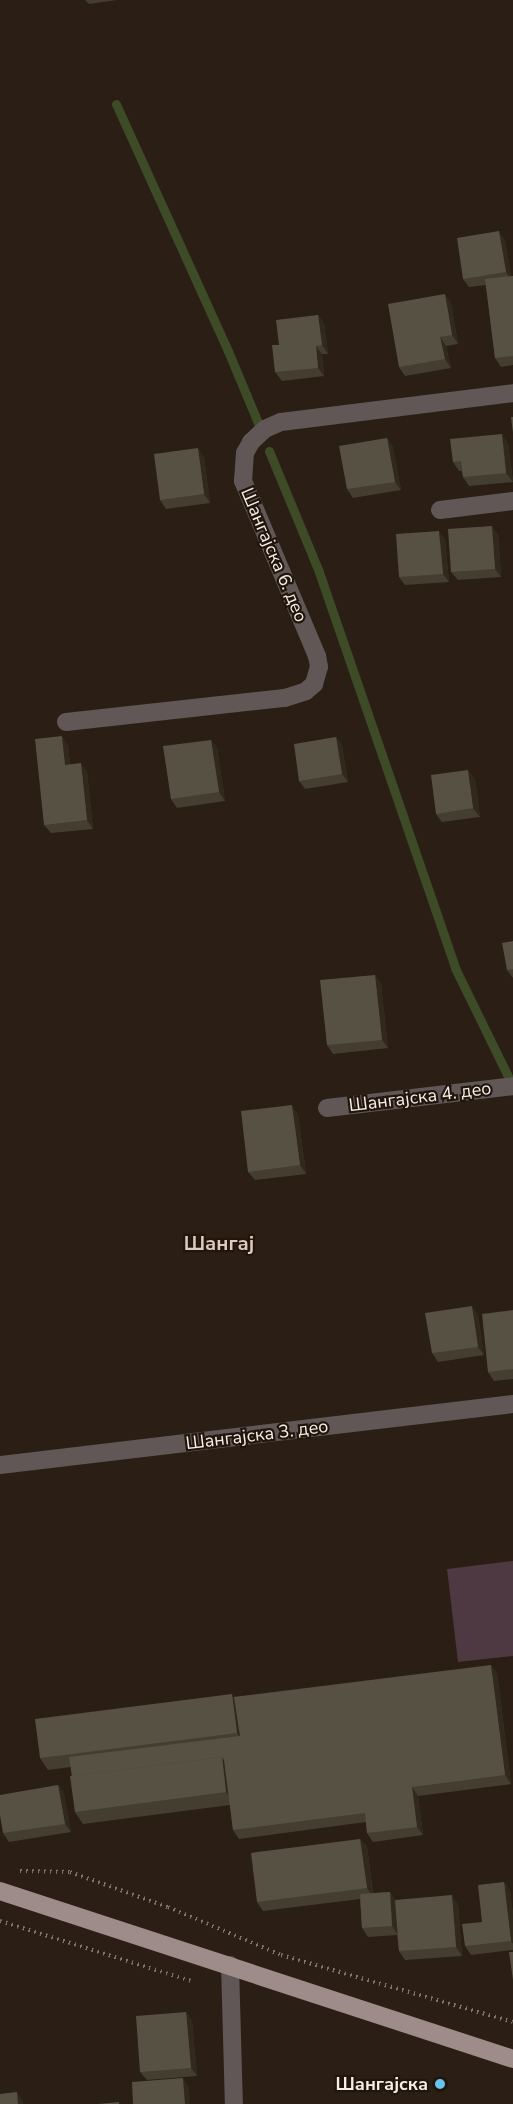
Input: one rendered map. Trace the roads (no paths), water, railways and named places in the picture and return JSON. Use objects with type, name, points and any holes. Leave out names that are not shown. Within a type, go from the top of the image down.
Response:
[{"type":"main road","points":[[0,1891],[513,2059]]},
{"type":"street","name":"Шангајска 6. део","points":[[66,722],[285,698],[306,691],[314,684],[319,667],[317,656],[243,480],[244,453],[251,442],[265,429],[281,422],[513,393]]},
{"type":"street","points":[[440,510],[513,501]]},
{"type":"street","name":"Шангајска 4. део","points":[[327,1108],[513,1086]]},
{"type":"street","name":"Шангајска 3. део","points":[[0,1465],[513,1404]]},
{"type":"street","points":[[230,1965],[234,2104]]},
{"type":"waterway","points":[[116,104],[228,351],[261,430]]},
{"type":"waterway","points":[[269,451],[319,572],[455,968],[509,1078]]},
{"type":"place","name":"Шангајска","points":[[440,2084]]},
{"type":"district","name":"Шангај","points":[[219,1243]]}]
